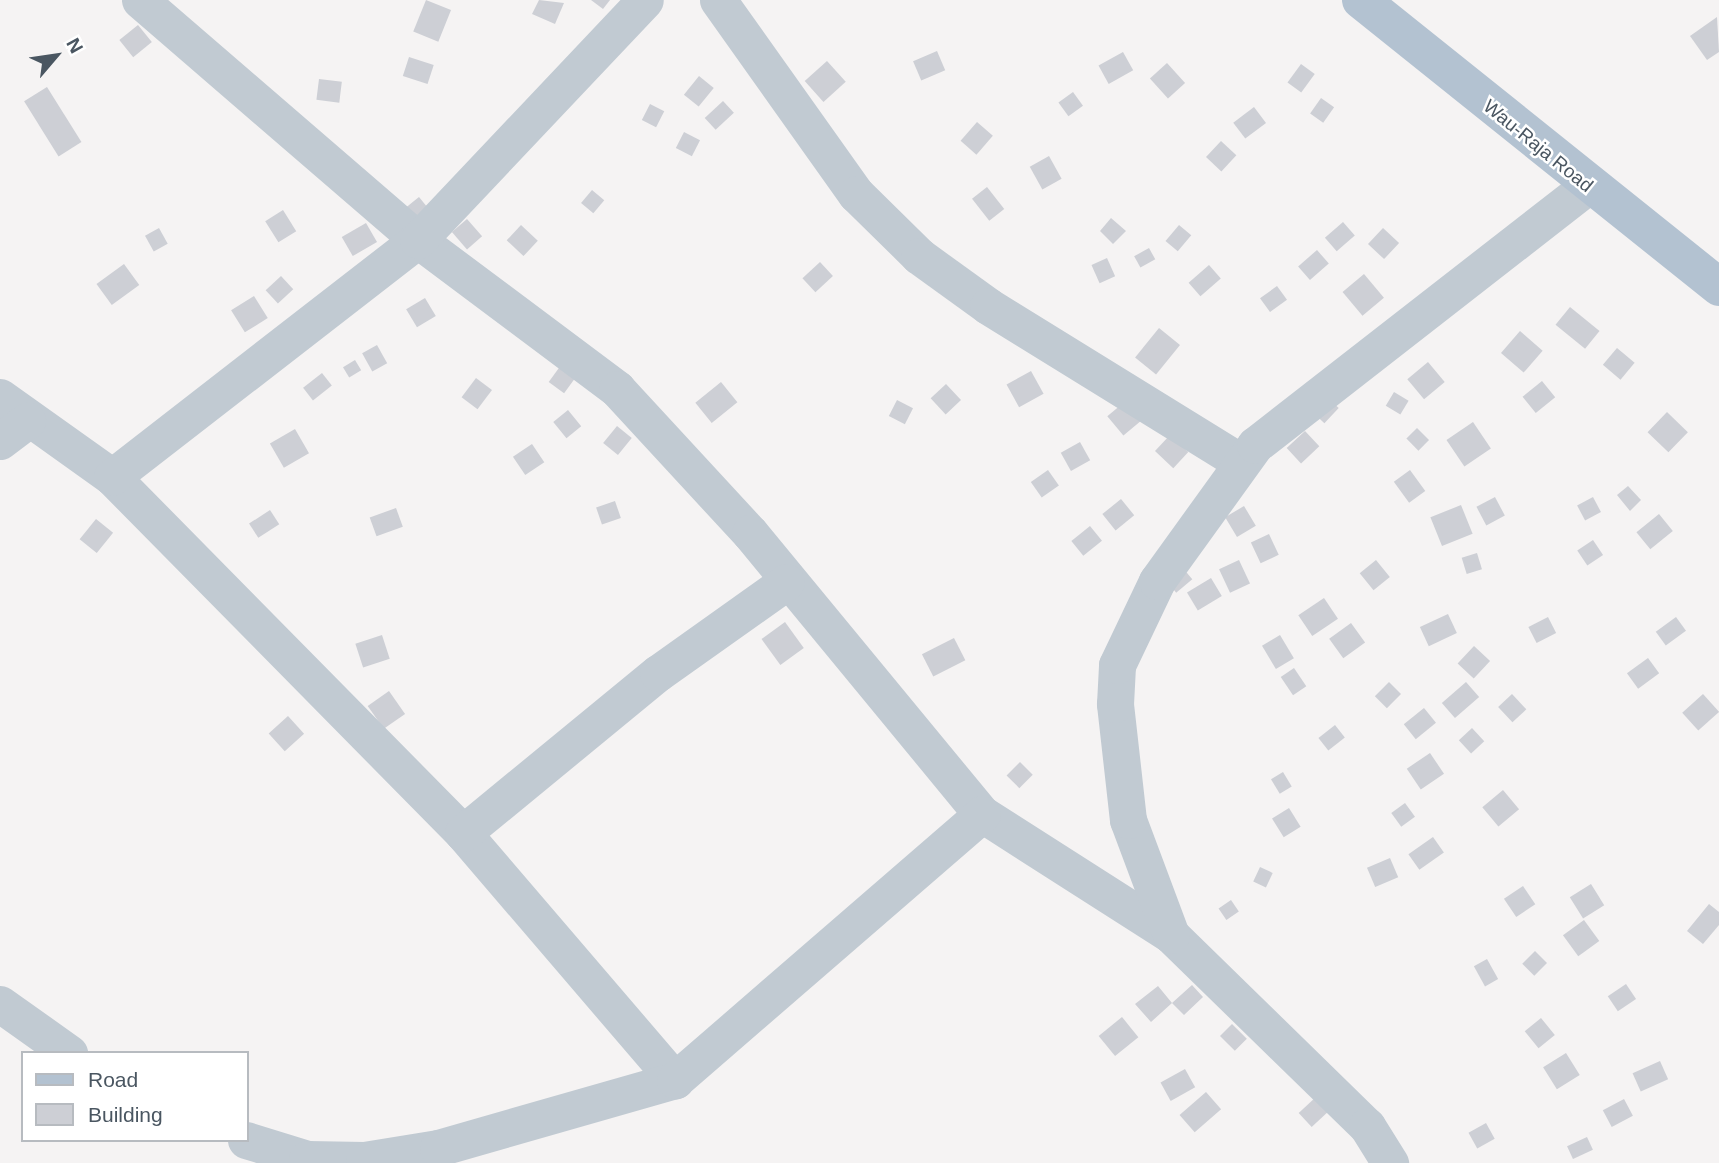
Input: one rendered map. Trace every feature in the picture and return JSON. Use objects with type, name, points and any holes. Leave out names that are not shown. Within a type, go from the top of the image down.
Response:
[{"type":"main road","name":"Wau-Raja Road","points":[[1361,0],[1587,187],[1719,287]]},
{"type":"street","points":[[140,0],[418,240],[617,389],[673,445],[982,814],[1171,935],[1367,1126],[1390,1163]]},
{"type":"street","points":[[112,477],[418,240],[645,0]]},
{"type":"street","points":[[718,0],[856,194],[919,256],[988,306],[1239,461]]},
{"type":"street","points":[[1171,935],[1128,820],[1115,704],[1117,665],[1157,581],[1239,461],[1395,330],[1587,187]]},
{"type":"street","points":[[9,420],[112,477],[463,833],[675,1080]]},
{"type":"street","points":[[463,833],[658,673],[786,582]]},
{"type":"street","points":[[248,1141],[307,1159],[364,1160],[438,1148],[675,1080],[982,814]]},
{"type":"street","points":[[0,1004],[66,1051]]},
{"type":"building","points":[[426,0],[451,10],[438,42],[413,32]]},
{"type":"building","points":[[539,0],[564,3],[555,24],[532,14]]},
{"type":"building","points":[[591,0],[610,0],[603,9]]},
{"type":"building","points":[[1717,17],[1719,52],[1707,60],[1690,36]]},
{"type":"building","points":[[138,25],[152,42],[133,57],[119,40]]},
{"type":"building","points":[[937,51],[945,70],[921,80],[913,61]]},
{"type":"building","points":[[1123,52],[1133,70],[1109,84],[1099,66]]},
{"type":"building","points":[[409,57],[434,65],[428,84],[403,76]]},
{"type":"building","points":[[827,61],[846,82],[823,102],[805,81]]},
{"type":"building","points":[[1167,63],[1185,83],[1168,98],[1150,78]]},
{"type":"building","points":[[1301,64],[1315,74],[1301,93],[1287,83]]},
{"type":"building","points":[[699,76],[714,88],[699,107],[684,95]]},
{"type":"building","points":[[319,79],[342,82],[339,103],[316,100]]},
{"type":"building","points":[[47,87],[81,142],[59,156],[24,101]]},
{"type":"building","points":[[1073,92],[1083,106],[1068,116],[1058,103]]},
{"type":"building","points":[[1321,98],[1334,107],[1323,123],[1310,114]]},
{"type":"building","points":[[723,101],[734,113],[716,130],[705,118]]},
{"type":"building","points":[[650,104],[664,111],[656,127],[642,120]]},
{"type":"building","points":[[1254,107],[1266,123],[1245,139],[1233,123]]},
{"type":"building","points":[[977,122],[993,136],[976,155],[961,141]]},
{"type":"building","points":[[684,132],[700,140],[692,156],[676,148]]},
{"type":"building","points":[[1221,141],[1236,155],[1221,171],[1206,157]]},
{"type":"building","points":[[1049,156],[1062,179],[1042,189],[1030,167]]},
{"type":"building","points":[[987,187],[1004,209],[989,221],[972,199]]},
{"type":"building","points":[[592,190],[604,200],[593,213],[581,203]]},
{"type":"building","points":[[419,197],[431,212],[411,228],[399,213]]},
{"type":"building","points":[[283,210],[296,231],[278,242],[265,221]]},
{"type":"building","points":[[1111,218],[1126,231],[1113,244],[1100,231]]},
{"type":"building","points":[[467,219],[482,236],[467,249],[452,232]]},
{"type":"building","points":[[1343,222],[1355,236],[1337,251],[1325,238]]},
{"type":"building","points":[[366,223],[377,242],[353,256],[342,237]]},
{"type":"building","points":[[521,225],[538,241],[523,256],[507,240]]},
{"type":"building","points":[[1179,225],[1191,235],[1178,251],[1166,241]]},
{"type":"building","points":[[159,228],[168,244],[154,252],[145,236]]},
{"type":"building","points":[[1383,228],[1399,243],[1384,259],[1368,244]]},
{"type":"building","points":[[1149,248],[1155,259],[1140,268],[1134,256]]},
{"type":"building","points":[[1317,250],[1329,264],[1310,280],[1298,266]]},
{"type":"building","points":[[1107,258],[1115,276],[1100,283],[1091,265]]},
{"type":"building","points":[[820,262],[833,276],[815,292],[802,278]]},
{"type":"building","points":[[124,264],[139,285],[112,305],[96,284]]},
{"type":"building","points":[[1209,265],[1221,279],[1200,296],[1189,283]]},
{"type":"building","points":[[1364,274],[1384,298],[1362,316],[1343,292]]},
{"type":"building","points":[[281,276],[293,289],[278,303],[266,290]]},
{"type":"building","points":[[1277,286],[1287,300],[1270,312],[1260,298]]},
{"type":"building","points":[[254,296],[268,318],[245,332],[231,310]]},
{"type":"building","points":[[425,298],[436,316],[417,327],[406,309]]},
{"type":"building","points":[[1570,307],[1600,331],[1585,349],[1556,325]]},
{"type":"building","points":[[1159,328],[1180,345],[1156,375],[1135,358]]},
{"type":"building","points":[[1520,331],[1543,351],[1524,373],[1501,353]]},
{"type":"building","points":[[377,345],[387,363],[372,372],[362,353]]},
{"type":"building","points":[[1617,348],[1635,363],[1620,380],[1603,365]]},
{"type":"building","points":[[355,360],[361,370],[349,377],[343,367]]},
{"type":"building","points":[[564,361],[579,372],[564,393],[549,382]]},
{"type":"building","points":[[1428,362],[1445,382],[1424,399],[1407,379]]},
{"type":"building","points":[[1031,371],[1044,394],[1019,407],[1007,385]]},
{"type":"building","points":[[322,373],[332,386],[313,400],[303,388]]},
{"type":"building","points":[[476,378],[492,390],[478,409],[462,397]]},
{"type":"building","points":[[1542,381],[1555,397],[1536,413],[1523,397]]},
{"type":"building","points":[[721,382],[737,402],[712,423],[695,403]]},
{"type":"building","points":[[946,384],[961,400],[946,414],[931,398]]},
{"type":"building","points":[[1394,392],[1409,401],[1400,414],[1386,406]]},
{"type":"building","points":[[1327,397],[1339,408],[1324,423],[1313,412]]},
{"type":"building","points":[[1128,399],[1144,418],[1123,436],[1107,416]]},
{"type":"building","points":[[897,400],[913,408],[905,424],[889,416]]},
{"type":"building","points":[[568,410],[581,426],[566,438],[553,422]]},
{"type":"building","points":[[1667,412],[1688,432],[1668,452],[1648,432]]},
{"type":"building","points":[[1473,422],[1491,449],[1464,466],[1446,440]]},
{"type":"building","points":[[617,426],[632,438],[618,455],[603,443]]},
{"type":"building","points":[[1417,428],[1429,440],[1418,451],[1406,439]]},
{"type":"building","points":[[295,429],[309,453],[284,468],[270,444]]},
{"type":"building","points":[[1305,431],[1319,446],[1301,463],[1287,448]]},
{"type":"building","points":[[1170,435],[1188,452],[1173,468],[1155,451]]},
{"type":"building","points":[[1080,442],[1090,460],[1071,471],[1061,453]]},
{"type":"building","points":[[532,444],[544,462],[525,475],[513,457]]},
{"type":"building","points":[[1048,470],[1059,486],[1042,498],[1031,482]]},
{"type":"building","points":[[1410,470],[1425,491],[1409,503],[1394,482]]},
{"type":"building","points":[[1628,486],[1641,500],[1630,511],[1617,495]]},
{"type":"building","points":[[1495,497],[1505,516],[1486,525],[1476,507]]},
{"type":"building","points":[[1593,497],[1601,512],[1585,520],[1577,505]]},
{"type":"building","points":[[1121,499],[1134,515],[1116,530],[1102,514]]},
{"type":"building","points":[[615,501],[621,518],[602,525],[596,508]]},
{"type":"building","points":[[1461,505],[1473,534],[1442,546],[1430,517]]},
{"type":"building","points":[[1244,506],[1256,526],[1237,537],[1225,517]]},
{"type":"building","points":[[396,508],[403,527],[377,536],[370,518]]},
{"type":"building","points":[[270,510],[279,524],[258,538],[249,524]]},
{"type":"building","points":[[1659,514],[1673,531],[1650,549],[1636,532]]},
{"type":"building","points":[[96,519],[113,533],[97,553],[80,539]]},
{"type":"building","points":[[1090,526],[1102,541],[1083,556],[1071,541]]},
{"type":"building","points":[[1269,534],[1279,555],[1261,563],[1251,542]]},
{"type":"building","points":[[1593,540],[1603,555],[1587,566],[1577,551]]},
{"type":"building","points":[[1477,553],[1482,569],[1467,574],[1462,558]]},
{"type":"building","points":[[1239,560],[1250,584],[1230,593],[1219,569]]},
{"type":"building","points":[[1376,560],[1390,577],[1374,590],[1360,573]]},
{"type":"building","points":[[1182,567],[1192,579],[1176,593],[1166,580]]},
{"type":"building","points":[[1211,578],[1222,596],[1198,610],[1187,592]]},
{"type":"building","points":[[1324,598],[1338,619],[1312,636],[1298,615]]},
{"type":"building","points":[[1448,614],[1457,633],[1429,646],[1420,627]]},
{"type":"building","points":[[1548,617],[1556,633],[1537,643],[1528,627]]},
{"type":"building","points":[[1676,617],[1686,631],[1666,645],[1656,632]]},
{"type":"building","points":[[785,622],[804,648],[780,665],[762,639]]},
{"type":"building","points":[[1351,623],[1365,642],[1343,658],[1329,639]]},
{"type":"building","points":[[382,635],[390,659],[363,667],[355,644]]},
{"type":"building","points":[[1280,635],[1294,658],[1276,669],[1262,646]]},
{"type":"building","points":[[954,638],[965,660],[933,677],[922,654]]},
{"type":"building","points":[[1474,646],[1490,661],[1474,679],[1458,664]]},
{"type":"building","points":[[1648,658],[1659,673],[1638,689],[1627,673]]},
{"type":"building","points":[[1294,668],[1306,686],[1293,695],[1281,677]]},
{"type":"building","points":[[1389,682],[1401,694],[1387,708],[1375,696]]},
{"type":"building","points":[[1466,682],[1479,697],[1455,718],[1442,703]]},
{"type":"building","points":[[389,691],[405,714],[384,729],[368,706]]},
{"type":"building","points":[[1512,694],[1526,709],[1512,722],[1498,707]]},
{"type":"building","points":[[1703,694],[1719,712],[1698,731],[1682,713]]},
{"type":"building","points":[[1424,708],[1436,723],[1416,739],[1404,724]]},
{"type":"building","points":[[288,716],[304,734],[285,751],[269,733]]},
{"type":"building","points":[[1335,725],[1345,738],[1328,751],[1318,738]]},
{"type":"building","points":[[1472,728],[1484,741],[1471,753],[1459,740]]},
{"type":"building","points":[[1430,753],[1444,774],[1421,789],[1407,769]]},
{"type":"building","points":[[1020,762],[1033,775],[1019,788],[1007,775]]},
{"type":"building","points":[[1283,772],[1292,787],[1280,794],[1271,779]]},
{"type":"building","points":[[1503,790],[1519,809],[1498,827],[1482,807]]},
{"type":"building","points":[[1405,803],[1415,817],[1401,827],[1391,813]]},
{"type":"building","points":[[1289,808],[1301,827],[1284,837],[1272,819]]},
{"type":"building","points":[[1433,837],[1444,853],[1419,870],[1408,854]]},
{"type":"building","points":[[1390,858],[1398,877],[1375,887],[1367,868]]},
{"type":"building","points":[[1260,867],[1273,873],[1266,887],[1253,882]]},
{"type":"building","points":[[1591,884],[1604,905],[1583,918],[1570,897]]},
{"type":"building","points":[[1523,886],[1535,904],[1516,917],[1504,899]]},
{"type":"building","points":[[1231,900],[1239,912],[1226,920],[1219,908]]},
{"type":"building","points":[[1709,904],[1719,912],[1719,925],[1703,944],[1687,931]]},
{"type":"building","points":[[1584,920],[1599,941],[1578,956],[1563,935]]},
{"type":"building","points":[[1535,951],[1547,963],[1534,976],[1522,964]]},
{"type":"building","points":[[1487,959],[1498,979],[1485,986],[1474,966]]},
{"type":"building","points":[[1626,984],[1636,999],[1618,1011],[1608,996]]},
{"type":"building","points":[[1192,985],[1203,997],[1184,1015],[1172,1003]]},
{"type":"building","points":[[1158,986],[1172,1003],[1151,1022],[1135,1004]]},
{"type":"building","points":[[1122,1017],[1138,1037],[1115,1056],[1099,1036]]},
{"type":"building","points":[[1541,1018],[1555,1035],[1539,1048],[1525,1031]]},
{"type":"building","points":[[1232,1024],[1247,1039],[1235,1051],[1220,1036]]},
{"type":"building","points":[[1566,1053],[1580,1075],[1557,1089],[1543,1067]]},
{"type":"building","points":[[1660,1061],[1668,1079],[1641,1091],[1633,1073]]},
{"type":"building","points":[[1185,1069],[1195,1087],[1171,1101],[1161,1083]]},
{"type":"building","points":[[1206,1092],[1221,1109],[1195,1132],[1180,1115]]},
{"type":"building","points":[[1317,1096],[1330,1110],[1312,1127],[1299,1113]]},
{"type":"building","points":[[1624,1099],[1633,1116],[1612,1127],[1603,1110]]},
{"type":"building","points":[[1486,1123],[1495,1139],[1477,1148],[1469,1133]]},
{"type":"building","points":[[1587,1137],[1593,1150],[1573,1159],[1567,1146]]}]
